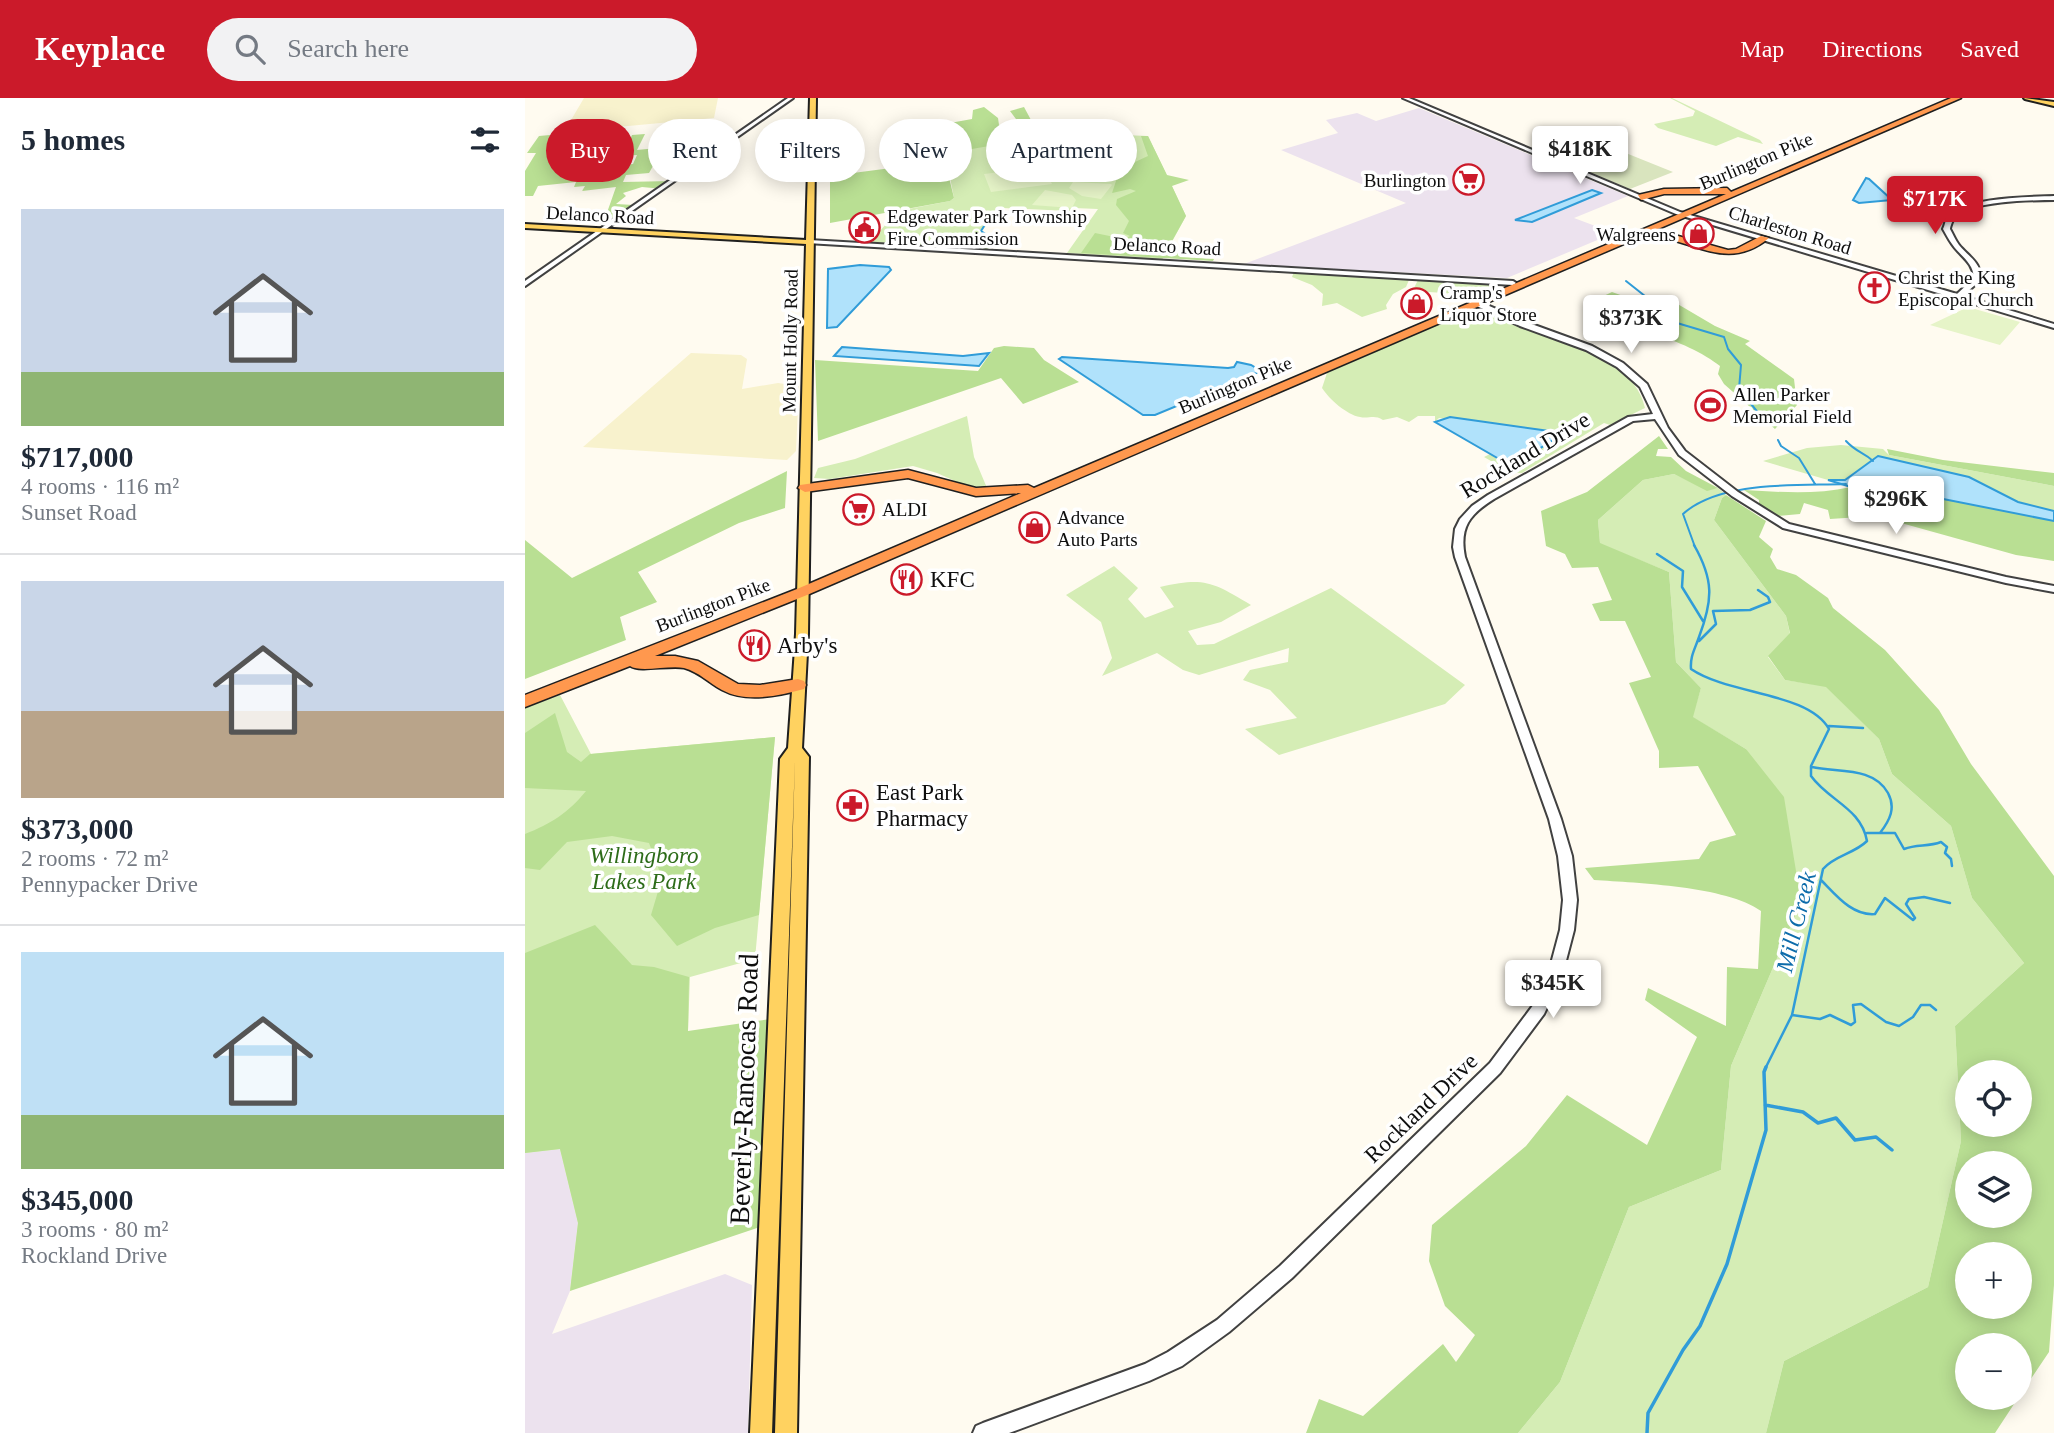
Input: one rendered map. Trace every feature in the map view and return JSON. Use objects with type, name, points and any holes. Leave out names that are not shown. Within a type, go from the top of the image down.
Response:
[{"type":"highway","name":"Burlington Pike","points":[[525,693],[802,588],[1028,489],[1635,236],[1731,190],[1947,98]]},
{"type":"highway","name":"Burlington Pike","points":[[525,701],[802,588],[1475,302],[1513,283],[1957,98]]},
{"type":"highway","points":[[1641,197],[1669,189],[1705,193],[1731,190]]},
{"type":"highway","points":[[1635,236],[1664,235],[1728,253],[1738,252],[1764,238]]},
{"type":"highway","points":[[805,488],[908,474],[976,492],[1028,489]]},
{"type":"highway","points":[[596,673],[649,662],[677,661],[706,671],[736,690],[755,691],[798,685]]},
{"type":"main road","name":"Mount Holly Road","points":[[802,588],[813,98]]},
{"type":"main road","points":[[2027,98],[2054,103]]},
{"type":"main road","points":[[2037,98],[2054,103]]},
{"type":"main road","name":"Delanco Road","points":[[525,226],[809,242]]},
{"type":"main road","name":"Beverly-Rancocas Road","points":[[761,1433],[785,801],[787,760],[795,749],[802,588]]},
{"type":"main road","name":"Beverly-Rancocas Road","points":[[786,1433],[802,757],[795,749]]},
{"type":"street","points":[[525,284],[791,98]]},
{"type":"street","name":"Charleston Road","points":[[1405,98],[1681,214],[2054,326]]},
{"type":"street","points":[[1958,297],[1978,279],[1978,273],[1975,265],[1950,236],[1948,224],[1953,215],[1967,207],[1986,202],[2054,198]]},
{"type":"street","name":"Delanco Road","points":[[809,242],[1513,283]]},
{"type":"street","points":[[1475,302],[1523,324],[1580,344],[1621,365],[1644,386],[1682,453],[1735,494],[1775,520],[1799,530],[2054,589]]},
{"type":"street","name":"Rockland Drive","points":[[983,1433],[1149,1372],[1178,1357],[1223,1326],[1286,1272],[1488,1076],[1530,1022],[1548,992],[1562,953],[1569,915],[1567,870],[1555,819],[1460,557],[1458,532],[1470,512],[1501,491],[1632,419],[1659,416]]},
{"type":"shaded area","points":[[584,98],[718,98],[714,118],[648,119],[648,124],[634,125],[634,119],[572,119]]},
{"type":"shaded area","points":[[1419,108],[1628,196],[1574,218],[1614,233],[1507,278],[1244,264],[1406,203],[1281,150],[1338,133],[1326,120],[1357,113],[1376,121]]},
{"type":"shaded area","points":[[691,353],[741,355],[747,359],[742,389],[778,383],[799,386],[796,451],[787,460],[583,447]]},
{"type":"shaded area","points":[[560,1149],[578,1223],[570,1291],[552,1334],[725,1274],[752,1285],[748,1433],[525,1433],[525,1153]]},
{"type":"green space","points":[[1670,98],[1760,140],[1763,144],[1738,137],[1716,146],[1658,128],[1654,124],[1693,116],[1695,111]]},
{"type":"green space","points":[[984,107],[998,119],[986,119],[986,147],[972,149],[972,119],[973,110]]},
{"type":"green space","points":[[1024,107],[1030,119],[1016,119],[1010,111]]},
{"type":"green space","points":[[645,134],[637,150],[648,149],[648,173],[634,174],[637,155],[634,155],[634,135]]},
{"type":"green space","points":[[546,135],[546,182],[576,182],[538,186],[533,196],[525,196],[525,171],[536,153],[527,153],[539,136]]},
{"type":"green space","points":[[1137,136],[1148,136],[1186,216],[1162,260],[1067,253],[1098,209],[1074,208],[1070,211],[1003,208],[981,231],[987,235],[1006,238],[984,251],[868,244],[898,211],[950,201],[954,198],[951,182],[972,182],[972,148],[986,145],[986,182],[1137,182]]},
{"type":"green space","points":[[1141,136],[1148,136],[1167,175],[1189,180],[1172,186],[1186,216],[1167,250],[1181,251],[1180,257],[1214,259],[1213,261],[1081,253],[1095,233],[1124,239],[1130,236],[1123,233],[1129,221],[1116,205],[1117,199],[1136,191],[1130,189],[1112,193],[1116,182],[1137,182],[1137,161],[1148,156]]},
{"type":"green space","points":[[1596,141],[1673,172],[1630,189],[1546,154]]},
{"type":"green space","points":[[879,170],[879,182],[950,182],[954,198],[950,201],[830,223],[830,182],[865,182],[865,171]]},
{"type":"green space","points":[[576,182],[672,182],[663,189],[642,187],[623,193],[626,196],[616,204],[634,205],[603,224],[616,187],[582,191],[585,186],[574,187]]},
{"type":"green space","points":[[987,182],[1052,184],[991,192]]},
{"type":"green space","points":[[1073,182],[1112,185],[1101,199],[1082,196],[1069,188]]},
{"type":"green space","points":[[1045,190],[1072,195],[1076,200],[1072,208],[1032,205]]},
{"type":"green space","points":[[1294,272],[1409,280],[1406,287],[1393,294],[1386,305],[1387,309],[1362,317],[1337,303],[1322,306],[1323,294],[1312,285],[1292,277]]},
{"type":"green space","points":[[1418,280],[1499,284],[1472,295],[1429,292],[1414,288]]},
{"type":"green space","points":[[1612,292],[1640,302],[1664,296],[1715,326],[1750,341],[1745,344],[1794,379],[1797,405],[1775,429],[1724,384],[1718,374],[1720,366],[1706,357],[1663,338],[1617,335],[1592,323],[1602,311],[1591,302]]},
{"type":"green space","points":[[1968,307],[2020,322],[2000,345],[1930,325]]},
{"type":"green space","points":[[1474,309],[1485,310],[1553,334],[1602,358],[1622,372],[1637,389],[1645,408],[1610,425],[1604,423],[1522,473],[1512,473],[1484,457],[1490,454],[1514,463],[1553,441],[1548,431],[1439,418],[1435,422],[1435,416],[1418,416],[1409,422],[1397,417],[1383,420],[1377,417],[1360,417],[1339,406],[1322,388],[1327,373]]},
{"type":"green space","points":[[994,348],[1034,348],[1044,360],[1079,382],[1023,404],[1001,378],[818,441],[815,360],[978,371]]},
{"type":"green space","points":[[967,416],[974,457],[987,488],[966,486],[913,466],[830,479],[814,478],[818,468],[855,459]]},
{"type":"green space","points":[[1659,436],[1668,449],[1658,449],[1656,456],[1671,457],[1686,471],[1718,488],[1707,491],[1674,474],[1643,480],[1598,520],[1600,543],[1669,572],[1676,662],[1701,688],[1693,717],[1746,749],[1784,797],[1801,902],[1731,1066],[1721,1170],[1629,1207],[1560,1382],[1518,1433],[1306,1433],[1319,1399],[1363,1416],[1443,1344],[1456,1362],[1475,1335],[1445,1306],[1429,1261],[1432,1225],[1526,1146],[1567,1095],[1647,1145],[1697,1037],[1645,1000],[1648,988],[1726,1026],[1727,967],[1758,969],[1761,911],[1746,903],[1704,891],[1594,880],[1585,868],[1699,859],[1710,842],[1736,835],[1698,766],[1659,768],[1659,751],[1629,683],[1651,677],[1625,621],[1600,621],[1592,604],[1612,600],[1598,567],[1572,568],[1565,554],[1546,546],[1541,511],[1587,492]]},
{"type":"green space","points":[[1841,445],[1883,449],[1889,455],[2054,486],[2054,511],[2018,502],[1969,477],[1878,456],[1845,480],[1828,480],[1763,461],[1807,448]]},
{"type":"green space","points":[[1887,449],[1943,460],[2054,473],[2054,486],[1889,455]]},
{"type":"green space","points":[[787,471],[785,508],[739,523],[638,572],[657,602],[620,617],[626,640],[525,679],[525,540],[572,578]]},
{"type":"green space","points":[[1674,474],[1707,490],[1718,488],[1726,495],[1722,498],[1714,520],[1786,616],[1790,634],[1768,657],[1785,680],[1826,686],[1879,739],[1892,774],[1951,826],[1972,898],[2024,963],[1955,1026],[1955,1137],[1961,1137],[1961,1141],[1959,1151],[1955,1151],[1955,1168],[1928,1287],[1784,1361],[1766,1433],[1518,1433],[1560,1382],[1629,1207],[1721,1170],[1731,1066],[1801,902],[1746,749],[1692,717],[1701,688],[1676,662],[1669,572],[1600,544],[1598,520],[1643,480]]},
{"type":"green space","points":[[1851,487],[1903,491],[2054,521],[2054,561],[2016,555],[1876,516],[1830,519],[1828,510],[1804,503],[1800,514],[1777,516],[1759,506],[1759,500],[1744,490],[1811,492]]},
{"type":"green space","points":[[1726,495],[1766,521],[1759,537],[1773,549],[1770,557],[1777,569],[1796,575],[1828,598],[1833,608],[1885,650],[1939,710],[1971,764],[2054,876],[2054,1285],[2049,1352],[2032,1377],[2032,1333],[1955,1333],[1955,1410],[2010,1410],[1995,1433],[1766,1433],[1784,1361],[1928,1287],[1955,1168],[1955,1228],[2032,1228],[2032,1151],[1959,1151],[1961,1137],[2032,1137],[2032,1060],[1957,1060],[1955,1026],[2024,963],[1972,898],[1951,826],[1892,774],[1879,739],[1826,687],[1785,680],[1768,656],[1790,633],[1786,616],[1714,520],[1722,498]]},
{"type":"green space","points":[[1114,566],[1138,588],[1128,599],[1145,618],[1174,607],[1160,587],[1188,582],[1217,587],[1251,605],[1221,622],[1188,631],[1197,645],[1214,644],[1331,588],[1465,685],[1445,704],[1279,755],[1245,729],[1297,718],[1270,690],[1243,680],[1250,670],[1288,662],[1289,648],[1199,675],[1183,670],[1157,653],[1102,676],[1112,658],[1101,622],[1066,595]]},
{"type":"green space","name":"Willingboro Lakes Park","points":[[560,695],[591,754],[775,737],[755,959],[690,977],[688,1031],[570,1291],[578,1223],[560,1149],[525,1153],[525,708]]},
{"type":"green space","points":[[555,713],[567,752],[581,762],[590,754],[775,737],[759,915],[715,928],[677,946],[651,915],[662,878],[649,843],[612,836],[567,842],[540,870],[525,868],[525,834],[559,817],[586,791],[525,788],[525,733]]},
{"type":"green space","points":[[595,925],[632,965],[654,967],[689,977],[688,1031],[770,1019],[760,1227],[570,1291],[578,1223],[560,1149],[525,1153],[525,953]]},
{"type":"water","points":[[1866,178],[1892,200],[1859,203],[1853,200]]},
{"type":"water","points":[[1592,190],[1601,193],[1532,222],[1515,220]]},
{"type":"water","points":[[860,265],[889,267],[891,270],[837,327],[827,328],[828,269]]},
{"type":"water","points":[[842,347],[963,356],[989,353],[979,366],[834,356]]},
{"type":"water","points":[[1062,357],[1228,368],[1234,367],[1237,362],[1251,365],[1261,371],[1155,415],[1143,415],[1059,359]]},
{"type":"water","points":[[1450,417],[1549,431],[1556,438],[1520,461],[1506,463],[1435,422]]},
{"type":"water","points":[[1878,456],[1969,477],[2018,502],[2054,511],[2054,521],[1903,491],[1851,487],[1828,480],[1845,480]]},
{"type":"waterway","points":[[927,222],[968,212],[993,212],[981,231],[987,235],[1006,238]]},
{"type":"waterway","points":[[1626,281],[1655,304],[1662,315],[1677,323],[1724,337],[1728,349],[1741,365],[1739,389],[1768,425]]},
{"type":"waterway","points":[[1778,440],[1781,446],[1799,458],[1815,484]]},
{"type":"waterway","points":[[1846,441],[1873,461]]},
{"type":"waterway","name":"Mill Creek","points":[[1695,546],[1683,514],[1717,495],[1783,485],[1846,484]]},
{"type":"waterway","name":"Mill Creek","points":[[1695,546],[1708,580],[1709,601],[1692,656],[1691,669],[1707,678],[1786,701],[1819,717],[1829,729],[1811,766],[1811,776],[1858,820],[1867,841],[1823,869],[1792,1015]]},
{"type":"waterway","points":[[1657,554],[1683,571],[1682,587],[1703,621]]},
{"type":"waterway","points":[[1699,641],[1716,624],[1713,611],[1750,610],[1770,602],[1768,597],[1758,590]]},
{"type":"waterway","points":[[1829,726],[1863,728]]},
{"type":"waterway","points":[[1812,767],[1864,774],[1881,784],[1888,793],[1892,809],[1880,833]]},
{"type":"waterway","points":[[1867,833],[1880,833]]},
{"type":"waterway","points":[[1880,833],[1895,833],[1904,849],[1941,842],[1947,847],[1945,853],[1951,859],[1952,866]]},
{"type":"waterway","points":[[1821,880],[1845,903],[1867,914],[1875,914],[1885,898],[1913,920],[1915,918],[1906,904],[1909,899],[1924,897],[1950,903]]},
{"type":"waterway","points":[[1792,1015],[1820,1019],[1830,1015],[1851,1025],[1855,1022],[1853,1005],[1861,1004],[1886,1022],[1899,1026],[1913,1017],[1921,1005],[1930,1005],[1936,1010]]},
{"type":"waterway","name":"Mill Creek","points":[[1766,1067],[1792,1015]]},
{"type":"waterway","name":"Mill Creek","points":[[1765,1105],[1766,1067]]},
{"type":"waterway","name":"Mill Creek","points":[[1647,1433],[1648,1413],[1683,1350],[1700,1326],[1727,1264],[1766,1130],[1765,1105]]},
{"type":"waterway","points":[[1765,1105],[1803,1112],[1818,1123],[1836,1118],[1855,1140],[1876,1137],[1892,1150]]},
{"type":"place","name":"Burlington","points":[[1469,180]]},
{"type":"place","name":"Edgewater Park Township Fire Commission","points":[[864,227]]},
{"type":"place","name":"Walgreens","points":[[1699,234]]},
{"type":"place","name":"Christ the King Episcopal Church","points":[[1875,288]]},
{"type":"place","name":"Cramp's Liquor Store","points":[[1417,303]]},
{"type":"place","name":"Allen Parker Memorial Field","points":[[1710,405]]},
{"type":"place","name":"ALDI","points":[[859,509]]},
{"type":"place","name":"Advance Auto Parts","points":[[1034,528]]},
{"type":"place","name":"KFC","points":[[907,579]]},
{"type":"place","name":"Arby's","points":[[754,645]]},
{"type":"place","name":"East Park Pharmacy","points":[[853,805]]}]
